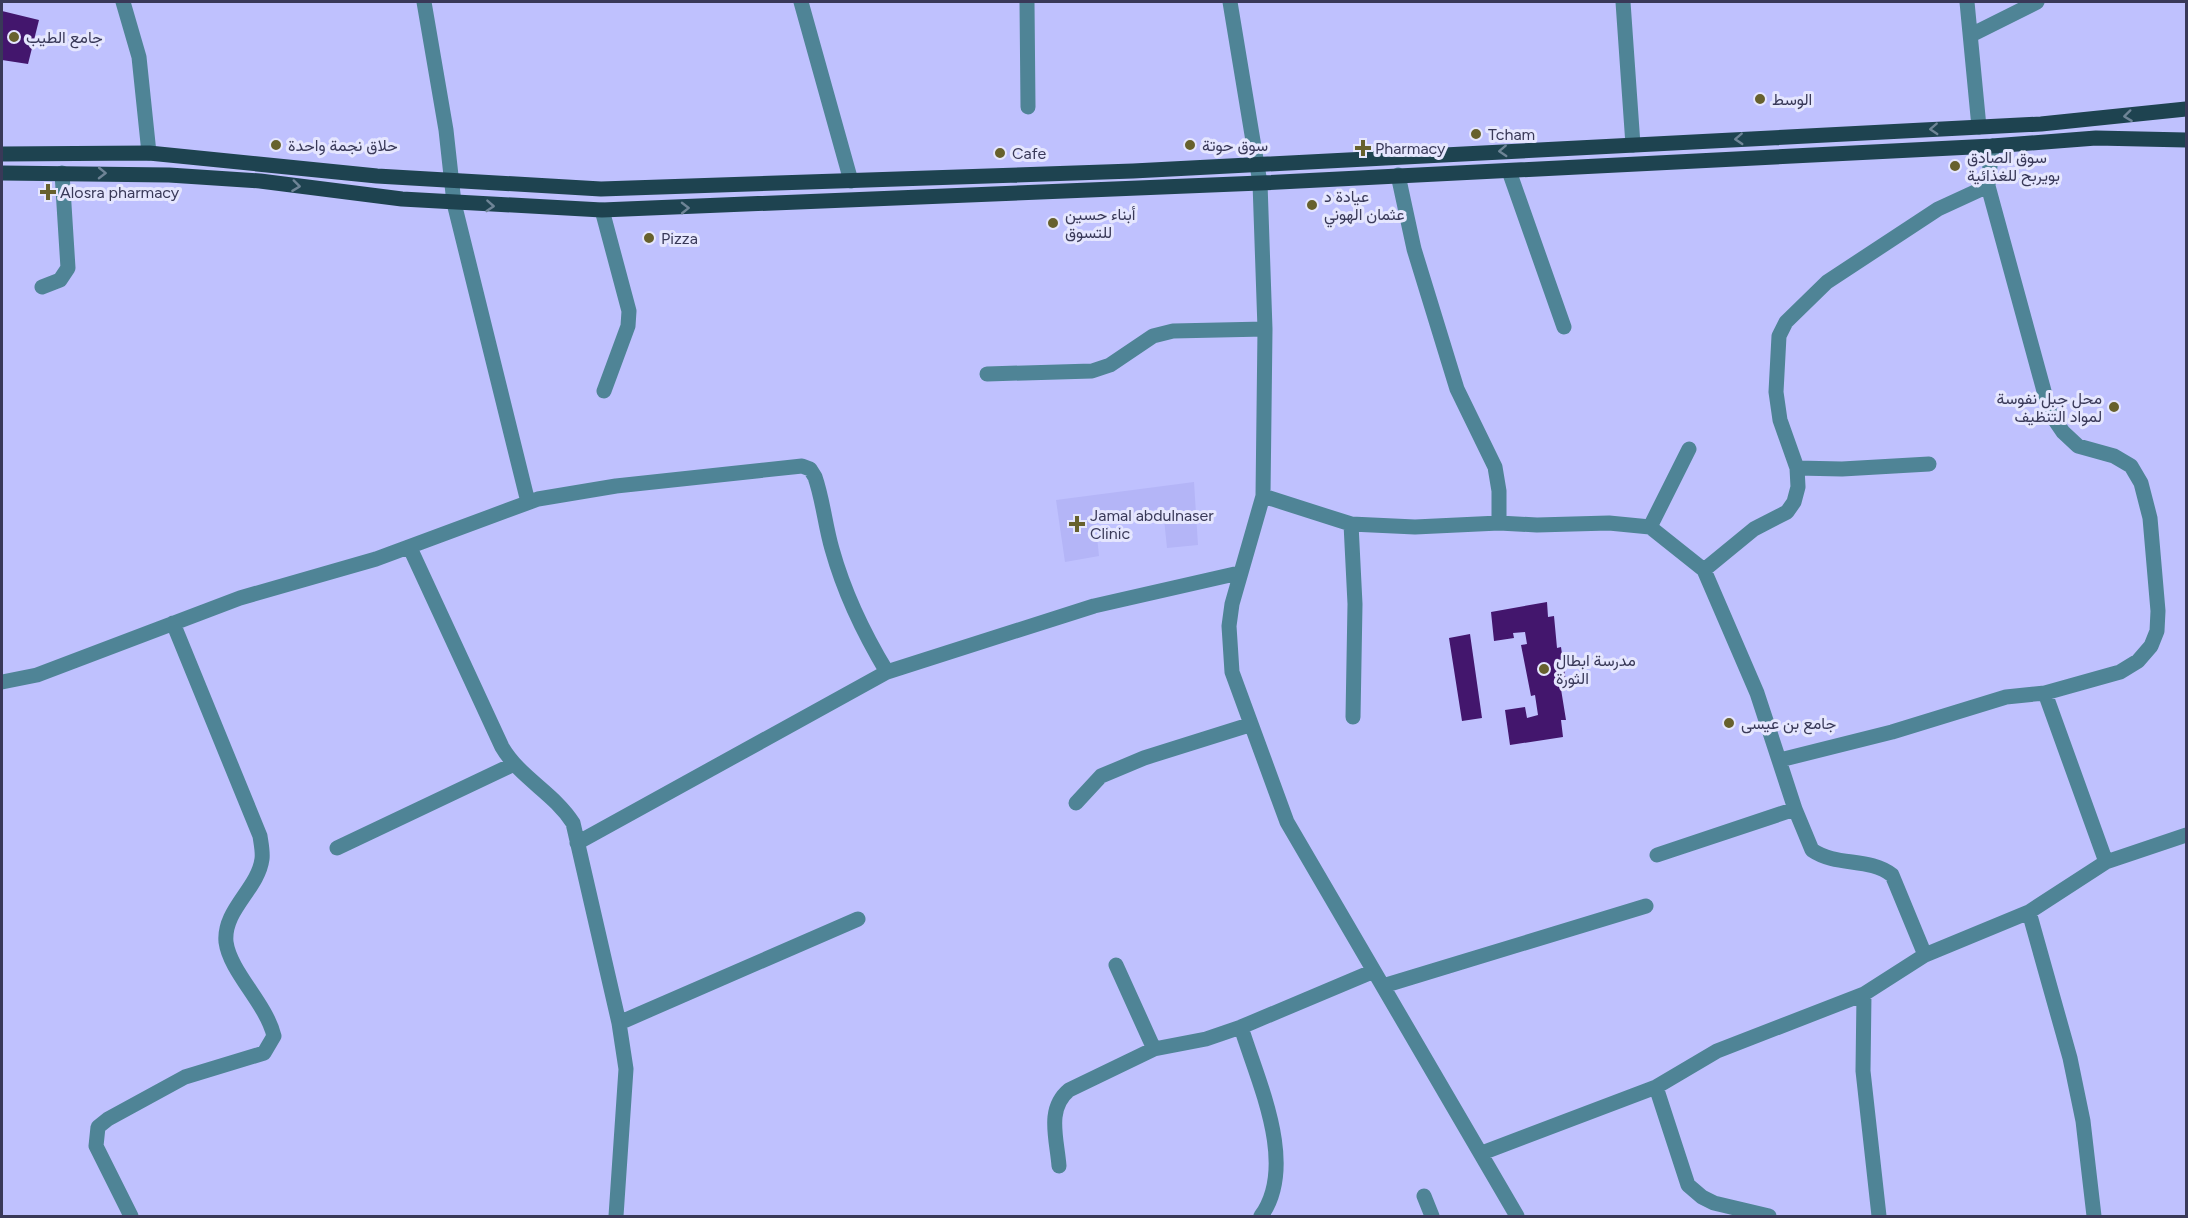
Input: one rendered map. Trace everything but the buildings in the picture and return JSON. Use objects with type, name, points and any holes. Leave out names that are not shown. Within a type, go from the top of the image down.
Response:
[{"type":"main road","points":[[2,153],[149,153],[453,181],[601,189],[1133,171],[2041,124],[2187,109]]},
{"type":"main road","points":[[2,173],[169,175],[249,180],[454,203],[602,210],[710,208],[1509,171],[1992,146],[2096,138],[2187,140]]},
{"type":"street","points":[[123,2],[139,57],[149,153]]},
{"type":"street","points":[[424,2],[453,181],[454,203],[528,502]]},
{"type":"street","points":[[801,2],[851,180]]},
{"type":"street","points":[[1027,2],[1028,107]]},
{"type":"street","points":[[1230,2],[1258,164],[1265,329],[1263,496],[1239,573],[1230,615],[1229,649],[1232,672],[1249,725],[1287,822],[1517,1216]]},
{"type":"street","points":[[1623,2],[1633,145]]},
{"type":"street","points":[[1967,2],[1979,127]]},
{"type":"street","points":[[1971,35],[2037,2]]},
{"type":"street","points":[[1780,760],[1892,732],[2006,697],[2045,693],[2120,672],[2138,661],[2151,646],[2157,631],[2158,611],[2150,518],[2141,483],[2131,466],[2114,456],[2078,446],[2050,413],[1988,186],[1992,146]]},
{"type":"street","points":[[1509,171],[1564,327]]},
{"type":"street","points":[[42,287],[60,280],[68,268],[62,173]]},
{"type":"street","points":[[1398,175],[1414,249],[1457,389],[1467,414],[1488,448],[1495,467],[1499,491],[1499,523]]},
{"type":"street","points":[[1704,570],[1754,529],[1787,512],[1794,502],[1798,487],[1797,468],[1780,420],[1776,392],[1779,336],[1786,322],[1827,282],[1938,209],[1988,186]]},
{"type":"street","points":[[602,210],[628,311],[628,327],[604,391]]},
{"type":"street","points":[[987,374],[1092,371],[1110,365],[1153,336],[1173,331],[1265,329]]},
{"type":"street","points":[[1650,527],[1689,449]]},
{"type":"street","points":[[1797,468],[1842,469],[1929,464]]},
{"type":"street","points":[[2,682],[37,675],[240,598],[410,548],[528,502],[616,486],[802,466],[810,469],[818,484],[832,549],[847,591],[869,642],[887,672]]},
{"type":"street","points":[[1263,496],[1351,524],[1415,527],[1499,523],[1538,525],[1609,523],[1650,527],[1704,570],[1757,693],[1795,809],[1812,850],[1822,857],[1883,868],[1892,875],[1925,955]]},
{"type":"street","points":[[1351,524],[1355,604],[1353,717]]},
{"type":"street","points":[[410,548],[455,649],[512,765],[565,810],[573,823],[619,1023],[626,1069],[616,1216]]},
{"type":"street","points":[[577,843],[887,672],[1094,606],[1239,573]]},
{"type":"street","points":[[131,1216],[96,1146],[98,1127],[108,1119],[184,1077],[264,1053],[274,1036],[270,1021],[233,961],[226,943],[228,925],[254,883],[262,858],[260,836],[173,623]]},
{"type":"street","points":[[2045,693],[2106,862]]},
{"type":"street","points":[[1076,803],[1101,776],[1144,758],[1249,725]]},
{"type":"street","points":[[337,848],[512,765]]},
{"type":"street","points":[[1657,855],[1795,809]]},
{"type":"street","points":[[1482,1154],[1656,1087],[1717,1051],[1864,994],[1925,955],[2029,912],[2106,862],[2187,835]]},
{"type":"street","points":[[1383,986],[1646,906]]},
{"type":"street","points":[[2029,912],[2070,1058],[2083,1121],[2094,1216]]},
{"type":"street","points":[[619,1023],[858,919]]},
{"type":"street","points":[[1116,965],[1154,1049]]},
{"type":"street","points":[[1059,1166],[1054,1111],[1058,1099],[1080,1084],[1154,1049],[1206,1040],[1374,971]]},
{"type":"street","points":[[1864,994],[1863,1071],[1879,1216]]},
{"type":"street","points":[[1241,1027],[1274,1141],[1277,1176],[1274,1192],[1261,1216]]},
{"type":"street","points":[[1656,1087],[1688,1185],[1702,1197],[1714,1203],[1769,1216]]},
{"type":"street","points":[[1424,1196],[1432,1216]]},
{"type":"shaded area","name":"Jamal abdulnaser Clinic","points":[[1194,482],[1198,545],[1167,548],[1163,509],[1141,511],[1141,518],[1117,521],[1115,515],[1095,517],[1099,556],[1065,562],[1056,500]]},
{"type":"place","name":"جامع الطيب","points":[[14,37]]},
{"type":"place","name":"الوسط","points":[[1760,99]]},
{"type":"place","name":"Tcham","points":[[1476,134]]},
{"type":"place","name":"حلاق نجمة واحدة","points":[[276,145]]},
{"type":"place","name":"سوق حوتة","points":[[1190,145]]},
{"type":"place","name":"Pharmacy","points":[[1363,148]]},
{"type":"place","name":"Cafe","points":[[1000,153]]},
{"type":"place","name":"سوق الصادق بويربح للغذائية","points":[[1955,166]]},
{"type":"place","name":"Alosra pharmacy","points":[[48,192]]},
{"type":"place","name":"عيادة د عثمان الهوني","points":[[1312,205]]},
{"type":"place","name":"أبناء حسين للتسوق","points":[[1053,223]]},
{"type":"place","name":"Pizza","points":[[649,238]]},
{"type":"place","name":"محل جبل نفوسة لمواد التنظيف","points":[[2114,407]]},
{"type":"place","name":"Jamal abdulnaser Clinic","points":[[1077,524]]},
{"type":"place","name":"مدرسة ابطال الثورة","points":[[1544,669]]},
{"type":"place","name":"جامع بن عيسى","points":[[1729,723]]}]
